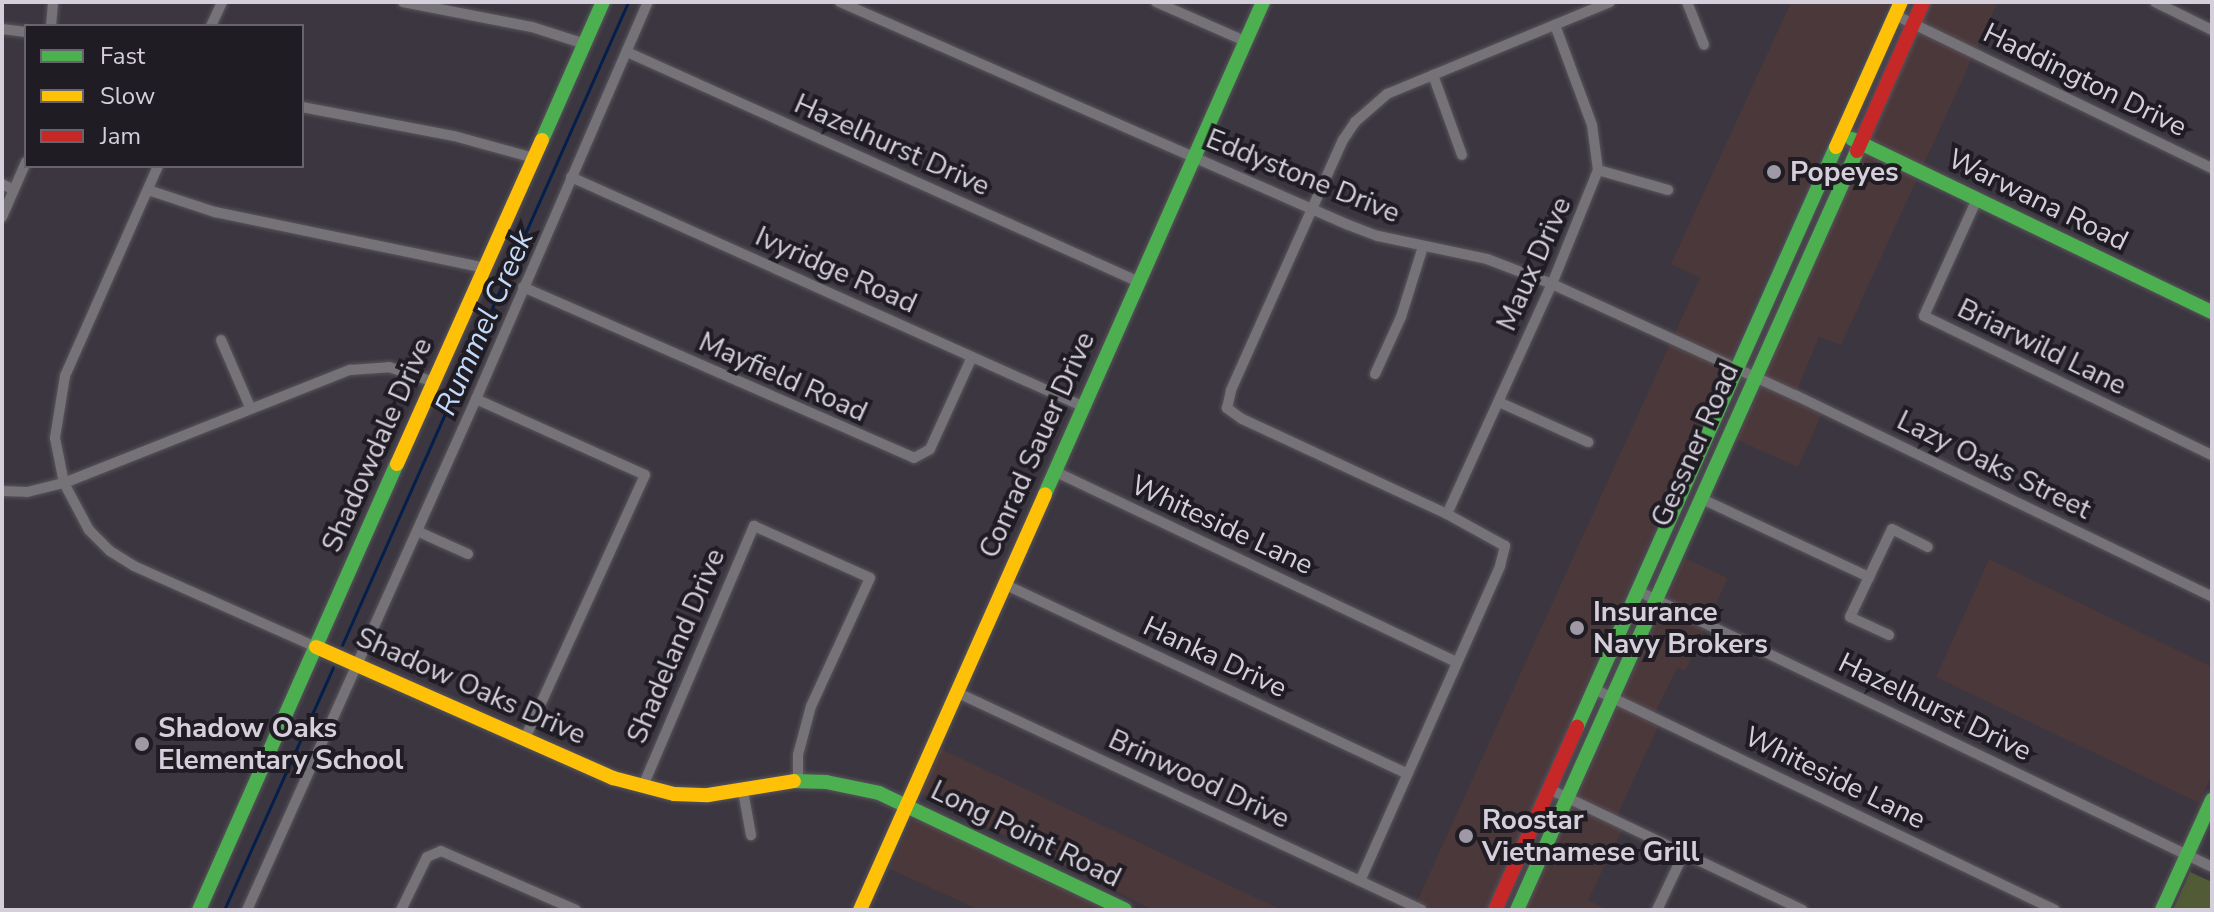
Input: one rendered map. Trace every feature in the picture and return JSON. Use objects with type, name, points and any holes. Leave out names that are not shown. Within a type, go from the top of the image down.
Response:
[{"type":"street","points":[[51,24],[53,2]]},
{"type":"street","points":[[212,24],[222,2]]},
{"type":"street","points":[[403,2],[532,27],[585,44]]},
{"type":"street","name":"Shadowdale Drive","points":[[199,910],[603,2]]},
{"type":"street","points":[[247,910],[355,663],[476,399],[648,2]]},
{"type":"street","name":"Eddystone Drive","points":[[840,2],[1312,211],[1378,236],[1487,259],[1552,284],[1754,377]]},
{"type":"street","points":[[1156,2],[1245,41]]},
{"type":"street","name":"Conrad Sauer Drive","points":[[860,910],[1263,2]]},
{"type":"street","points":[[1360,881],[1500,566],[1505,546],[1447,514],[1242,419],[1227,408],[1231,390],[1343,140],[1355,122],[1387,94],[1610,2]]},
{"type":"street","points":[[1687,2],[1704,45]]},
{"type":"street","name":"Gessner Road","points":[[1517,910],[1923,2]]},
{"type":"street","points":[[2155,2],[2212,30]]},
{"type":"street","name":"Gessner Road","points":[[1495,910],[1898,8]]},
{"type":"street","name":"Haddington Drive","points":[[1898,8],[1913,24],[2212,168]]},
{"type":"street","name":"Maux Drive","points":[[1447,514],[1552,284],[1598,170],[1592,125],[1555,25]]},
{"type":"street","points":[[2,29],[24,32]]},
{"type":"street","name":"Hazelhurst Drive","points":[[627,52],[1139,282]]},
{"type":"street","points":[[1433,75],[1462,155]]},
{"type":"street","points":[[304,107],[454,136],[534,158]]},
{"type":"street","name":"Warwana Road","points":[[1842,134],[2212,312]]},
{"type":"street","points":[[2,217],[24,167]]},
{"type":"street","name":"Shadow Oaks Drive","points":[[157,168],[60,393],[55,438],[64,483],[89,530],[110,551],[134,566],[613,778],[685,794],[743,791],[798,780],[851,786],[906,806]]},
{"type":"street","points":[[1598,170],[1668,190]]},
{"type":"street","name":"Ivyridge Road","points":[[571,177],[1082,406]]},
{"type":"street","points":[[2,184],[14,190]]},
{"type":"street","points":[[148,190],[215,212],[485,268]]},
{"type":"street","name":"Briarwild Lane","points":[[1977,199],[1924,316],[2212,455]]},
{"type":"street","points":[[1375,374],[1401,317],[1423,247]]},
{"type":"street","name":"Mayfield Road","points":[[523,287],[914,458],[930,449],[972,357]]},
{"type":"street","points":[[221,340],[250,407]]},
{"type":"street","points":[[2,491],[27,492],[64,483],[334,375],[366,367],[411,372],[434,382]]},
{"type":"street","name":"Lazy Oaks Street","points":[[1754,377],[2212,597]]},
{"type":"street","points":[[476,399],[645,475],[525,738]]},
{"type":"street","points":[[1499,402],[1588,442]]},
{"type":"street","name":"Whiteside Lane","points":[[1054,471],[1456,662]]},
{"type":"street","points":[[1700,498],[1869,577]]},
{"type":"street","name":"Shadeland Drive","points":[[643,786],[754,526],[870,578],[811,706],[798,755],[798,780]]},
{"type":"street","points":[[1889,635],[1850,617],[1892,529],[1928,547]]},
{"type":"street","points":[[417,531],[468,554]]},
{"type":"street","name":"Hanka Drive","points":[[1004,584],[1407,774]]},
{"type":"street","name":"Hazelhurst Drive","points":[[1638,591],[2212,867]]},
{"type":"street","name":"Whiteside Lane","points":[[1594,689],[2055,910]]},
{"type":"street","name":"Brinwood Drive","points":[[956,692],[1422,910]]},
{"type":"street","points":[[1549,789],[1800,909]]},
{"type":"street","points":[[743,791],[751,835]]},
{"type":"street","points":[[2162,910],[2212,800]]},
{"type":"street","name":"Long Point Road","points":[[906,806],[1125,910]]},
{"type":"street","points":[[401,910],[427,857],[441,851],[576,910]]},
{"type":"street","points":[[1657,910],[1684,853]]},
{"type":"street","points":[[544,910],[550,898]]},
{"type":"shaded area","points":[[1791,2],[1889,2],[1485,910],[1413,910],[1700,278],[1671,264]]},
{"type":"shaded area","points":[[1928,2],[1998,2],[1841,345],[1819,337],[1795,395],[1824,409],[1798,467],[1737,440]]},
{"type":"shaded area","points":[[1685,558],[1728,578],[1685,671],[1677,668],[1656,711],[1658,727],[1617,816],[1623,829],[1588,900],[1608,910],[1525,910]]},
{"type":"shaded area","points":[[1989,559],[2212,667],[2212,775],[2199,803],[1936,677]]},
{"type":"shaded area","points":[[941,749],[1282,910],[1153,910],[920,793]]},
{"type":"shaded area","points":[[920,820],[1107,910],[979,910],[890,869],[911,821]]},
{"type":"green space","points":[[2190,872],[2212,882],[2212,910],[2173,910]]},
{"type":"waterway","name":"Rummel Creek","points":[[342,645],[628,2]]},
{"type":"waterway","name":"Rummel Creek","points":[[224,910],[333,667]]},
{"type":"traffic: fast","points":[[542,140],[603,2]]},
{"type":"traffic: fast","points":[[1045,494],[1263,2]]},
{"type":"traffic: fast","points":[[1852,139],[2212,312]]},
{"type":"traffic: fast","points":[[1577,727],[1836,147]]},
{"type":"traffic: fast","points":[[1517,910],[1857,151]]},
{"type":"traffic: fast","points":[[199,910],[397,464]]},
{"type":"traffic: fast","points":[[794,781],[826,782],[879,793],[1125,910]]},
{"type":"traffic: fast","points":[[2162,910],[2212,800]]},
{"type":"traffic: slow","points":[[1836,147],[1901,2]]},
{"type":"traffic: slow","points":[[397,464],[542,140]]},
{"type":"traffic: slow","points":[[860,910],[1045,494]]},
{"type":"traffic: slow","points":[[316,647],[613,778],[674,794],[708,795],[794,781]]},
{"type":"traffic: jam","points":[[1857,151],[1923,2]]},
{"type":"traffic: jam","points":[[1495,910],[1577,727]]},
{"type":"place","name":"Popeyes","points":[[1774,172]]},
{"type":"place","name":"Insurance Navy Brokers","points":[[1577,628]]},
{"type":"place","name":"Shadow Oaks Elementary School","points":[[142,744]]},
{"type":"place","name":"Roostar Vietnamese Grill","points":[[1466,836]]}]
